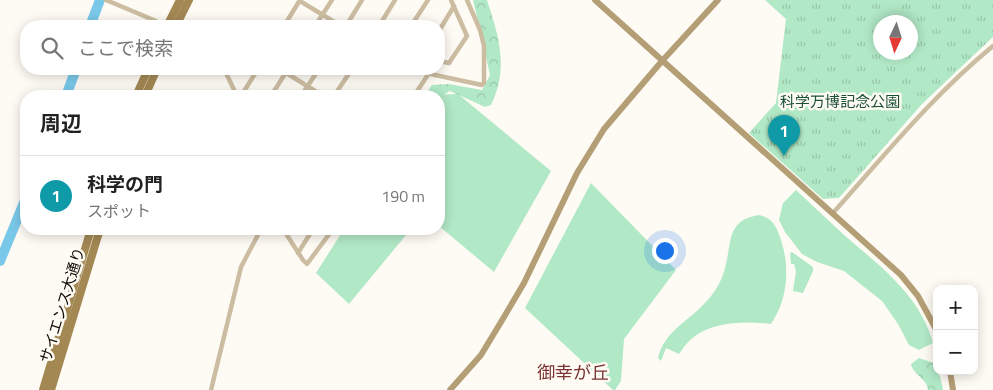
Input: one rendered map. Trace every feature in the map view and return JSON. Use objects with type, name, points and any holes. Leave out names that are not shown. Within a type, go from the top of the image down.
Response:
[{"type":"main road","points":[[170,20],[180,0]]},
{"type":"main road","points":[[179,20],[189,0]]},
{"type":"main road","points":[[139,90],[145,75]]},
{"type":"main road","points":[[148,90],[154,75]]},
{"type":"main road","name":"サイエンス大通り","points":[[43,390],[89,235]]},
{"type":"main road","name":"サイエンス大通り","points":[[51,390],[98,235]]},
{"type":"street","points":[[106,0],[154,20]]},
{"type":"street","points":[[288,20],[300,0],[331,20]]},
{"type":"street","points":[[319,20],[332,0]]},
{"type":"street","points":[[350,20],[362,0]]},
{"type":"street","points":[[383,20],[395,0]]},
{"type":"street","points":[[415,20],[428,0]]},
{"type":"street","points":[[445,63],[449,64],[467,36],[451,0]]},
{"type":"street","points":[[438,75],[482,85],[484,82],[484,46],[480,30],[467,0]]},
{"type":"street","points":[[595,0],[901,275],[918,296],[936,330]]},
{"type":"street","points":[[450,390],[481,354],[504,317],[524,283],[587,154],[604,129],[662,60],[718,0]]},
{"type":"street","points":[[445,21],[454,6]]},
{"type":"street","points":[[833,213],[922,114],[971,64],[993,46]]},
{"type":"street","points":[[227,75],[236,90]]},
{"type":"street","points":[[243,90],[254,75]]},
{"type":"street","points":[[275,90],[284,75]]},
{"type":"street","points":[[293,75],[314,90]]},
{"type":"street","points":[[305,90],[315,75]]},
{"type":"street","points":[[338,90],[348,75]]},
{"type":"street","points":[[418,90],[428,75]]},
{"type":"street","points":[[211,390],[241,267],[258,235]]},
{"type":"street","points":[[287,235],[307,264],[329,235]]},
{"type":"street","points":[[298,253],[309,235]]},
{"type":"street","points":[[951,375],[953,390]]},
{"type":"green space","points":[[473,0],[487,0],[498,40],[501,65],[500,78],[491,105],[485,107],[450,91],[445,94],[445,90],[428,90],[432,85],[449,84],[482,90],[490,75]]},
{"type":"green space","name":"科学万博記念公園","points":[[765,0],[993,0],[993,37],[922,104],[839,198],[823,199],[749,133],[776,103],[786,19]]},
{"type":"green space","points":[[445,94],[458,94],[551,171],[494,272],[445,231]]},
{"type":"green space","points":[[591,183],[676,270],[624,339],[621,381],[615,390],[525,308]]},
{"type":"green space","points":[[796,190],[885,270],[919,310],[933,343],[919,350],[909,345],[898,324],[882,301],[844,271],[817,262],[802,254],[785,232],[779,220],[783,203]]},
{"type":"green space","points":[[759,215],[768,218],[776,227],[786,261],[784,294],[777,314],[771,324],[752,322],[732,323],[712,327],[693,338],[679,354],[666,348],[661,361],[658,358],[665,341],[704,304],[717,287],[724,273],[732,234],[736,227],[748,218]]},
{"type":"green space","points":[[340,235],[406,235],[349,304],[316,273]]},
{"type":"green space","points":[[792,252],[813,267],[803,293],[793,291],[796,271],[794,264],[791,264],[790,253]]},
{"type":"green space","points":[[919,358],[933,363],[933,375],[940,375],[943,390],[928,390],[925,382],[914,371],[911,364]]},
{"type":"waterway","points":[[92,20],[100,0]]},
{"type":"waterway","points":[[68,90],[74,75]]},
{"type":"waterway","points":[[0,261],[20,213]]},
{"type":"place","name":"科学の門","points":[[784,156]]},
{"type":"district","name":"御幸が丘","points":[[573,372]]}]
